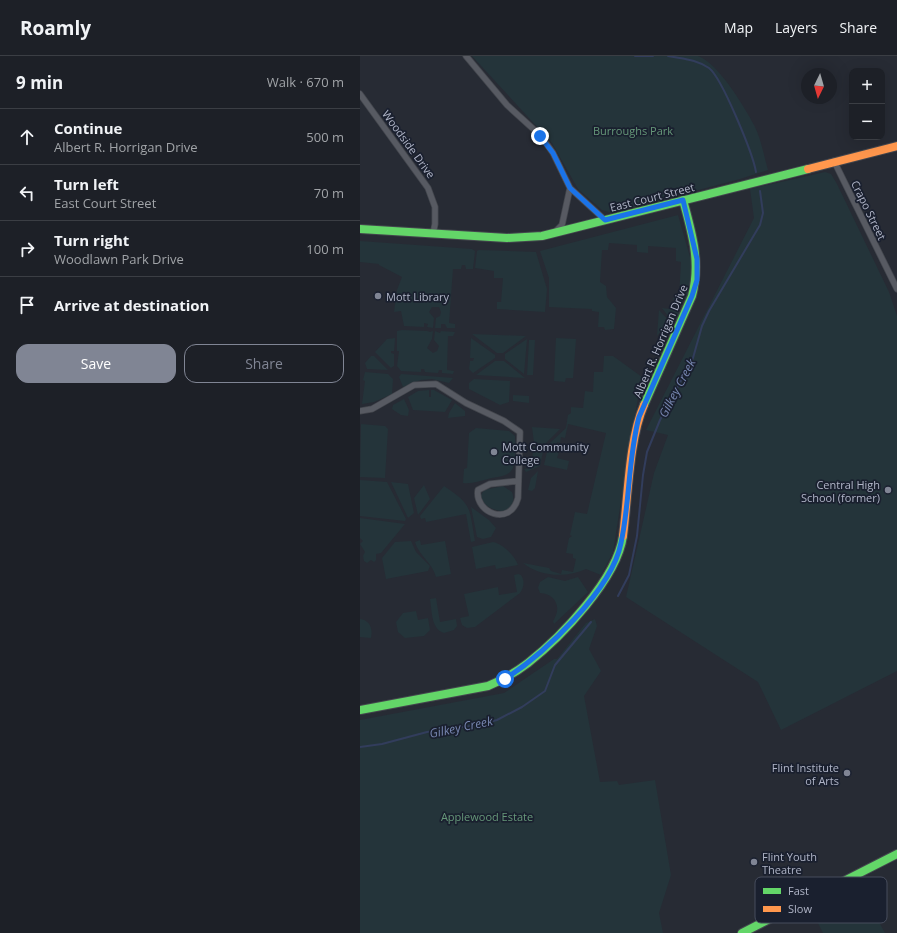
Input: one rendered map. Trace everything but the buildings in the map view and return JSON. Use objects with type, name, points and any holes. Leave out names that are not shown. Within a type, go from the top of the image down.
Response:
[{"type":"street","points":[[466,56],[507,105],[540,136],[553,153],[570,188],[605,220]]},
{"type":"street","name":"Woodside Drive","points":[[360,94],[428,188],[434,207],[435,224],[433,234]]},
{"type":"street","name":"East Court Street","points":[[360,229],[518,239],[554,233],[897,146]]},
{"type":"street","name":"Crapo Street","points":[[834,162],[897,289]]},
{"type":"street","points":[[554,233],[562,225],[570,188]]},
{"type":"street","name":"Albert R. Horrigan Drive","points":[[360,710],[488,686],[505,679],[559,635],[604,582],[617,557],[622,542],[635,437],[639,417],[692,296],[697,280],[697,259],[683,200]]},
{"type":"street","points":[[360,411],[372,408],[414,385],[436,384],[466,403],[504,421],[520,432],[518,498],[516,506],[511,512],[501,516],[493,513],[480,504],[477,497],[478,490],[490,484],[518,480]]},
{"type":"street","points":[[852,877],[897,854]]},
{"type":"street","points":[[742,933],[762,923]]},
{"type":"green space","name":"Burroughs Park","points":[[472,56],[698,56],[706,60],[714,67],[730,86],[744,107],[759,136],[768,170],[740,179],[619,211],[609,212],[602,210],[578,189],[552,143]]},
{"type":"green space","points":[[825,172],[831,174],[837,184],[889,292],[897,316],[897,671],[781,730],[758,682],[626,597],[654,473],[668,435],[646,430],[754,218],[750,189]]},
{"type":"green space","points":[[678,215],[692,264],[693,279],[687,298],[682,301],[674,301],[673,298],[679,298],[681,262],[676,261],[676,248],[648,246],[648,253],[637,252],[637,245],[609,243],[608,250],[602,250],[600,282],[606,286],[607,297],[616,308],[614,329],[605,330],[604,327],[598,327],[599,312],[592,311],[592,309],[549,307],[549,278],[540,251]]},
{"type":"green space","points":[[360,241],[472,249],[475,251],[473,269],[466,269],[465,265],[462,265],[461,269],[453,269],[449,323],[455,324],[455,328],[447,328],[445,324],[441,324],[441,328],[435,328],[436,318],[440,316],[441,312],[439,307],[432,307],[429,312],[434,318],[433,328],[427,327],[428,324],[424,323],[424,327],[404,326],[401,311],[394,312],[397,290],[402,277],[379,264],[360,262]]},
{"type":"green space","points":[[477,251],[536,252],[547,289],[545,312],[497,309],[497,302],[501,302],[503,278],[494,278],[494,271],[475,268]]},
{"type":"green space","points":[[662,308],[678,310],[680,315],[672,321]]},
{"type":"green space","points":[[659,310],[669,321],[666,330],[661,331],[657,336]]},
{"type":"green space","points":[[397,331],[433,331],[432,339],[427,348],[433,353],[437,351],[439,346],[434,340],[435,331],[440,333],[441,331],[455,332],[453,336],[448,336],[447,370],[454,371],[453,374],[442,373],[442,370],[439,370],[438,373],[425,372],[424,369],[421,369],[421,372],[401,371],[397,366],[399,351],[397,351]]},
{"type":"green space","points":[[472,334],[526,336],[503,353],[497,353]]},
{"type":"green space","points":[[395,338],[394,351],[391,351],[391,353],[394,354],[394,366],[391,368],[375,352],[387,339]]},
{"type":"green space","points":[[471,338],[495,355],[495,358],[473,373],[469,369],[470,361],[473,361],[474,358],[470,358]]},
{"type":"green space","points":[[556,338],[576,339],[573,378],[566,378],[565,382],[554,381]]},
{"type":"green space","points":[[527,339],[524,374],[505,359],[505,354]]},
{"type":"green space","points":[[529,340],[535,340],[533,375],[527,375]]},
{"type":"green space","points":[[371,356],[374,356],[388,370],[367,369],[365,363]]},
{"type":"green space","points":[[604,356],[613,356],[642,377],[613,552],[601,575],[586,569],[571,574],[562,575],[554,575],[537,571],[523,563],[549,568],[551,571],[561,574],[562,570],[573,572],[576,559],[573,558],[573,554],[566,553],[569,538],[572,536],[570,535],[575,512],[587,514],[606,433],[568,424],[565,438],[561,437],[560,443],[557,442],[557,444],[549,444],[566,428],[568,415],[571,413],[571,407],[583,408],[585,391],[593,392],[594,372],[603,372]]},
{"type":"green space","points":[[495,361],[504,361],[525,378],[476,375]]},
{"type":"green space","points":[[365,372],[388,374],[393,379],[392,394],[374,402],[362,404],[365,381],[363,380]]},
{"type":"green space","points":[[401,374],[453,378],[449,383],[432,379],[421,380],[403,387],[399,377]]},
{"type":"green space","points":[[474,379],[510,381],[509,402],[500,405],[469,389],[469,383]]},
{"type":"green space","points":[[429,390],[429,397],[431,397],[431,390],[434,390],[452,400],[445,412],[413,410],[408,397],[418,391]]},
{"type":"green space","points":[[513,395],[529,396],[529,403],[513,401]]},
{"type":"green space","points":[[404,399],[409,410],[408,416],[401,415],[392,409],[393,405]]},
{"type":"green space","points":[[455,403],[465,411],[465,416],[448,418],[449,413]]},
{"type":"green space","points":[[361,424],[385,426],[388,429],[385,478],[360,477]]},
{"type":"green space","points":[[532,427],[560,429],[545,444],[534,443]]},
{"type":"green space","points":[[476,428],[509,431],[515,436],[514,466],[509,473],[504,475],[473,483],[463,483],[464,469],[467,468],[469,433]]},
{"type":"green space","points":[[533,447],[544,447],[540,466],[526,472],[524,469],[532,468]]},
{"type":"green space","points":[[548,447],[559,451],[557,458],[569,461],[567,470],[544,465]]},
{"type":"green space","points":[[538,471],[535,488],[532,491],[528,490],[531,478]]},
{"type":"green space","points":[[360,480],[387,482],[406,519],[405,521],[360,516]]},
{"type":"green space","points":[[391,482],[408,484],[414,513],[408,518]]},
{"type":"green space","points":[[424,485],[430,499],[418,515],[414,498]]},
{"type":"green space","points":[[444,486],[460,498],[468,508],[472,521],[475,541],[471,542],[466,514],[426,522],[425,518],[421,519],[420,516]]},
{"type":"green space","points":[[503,486],[512,492],[513,503],[506,511],[490,508],[486,505],[481,495],[484,490]]},
{"type":"green space","points":[[471,507],[489,520],[496,528],[491,537],[483,539],[477,537]]},
{"type":"green space","points":[[360,518],[405,524],[381,553],[376,554],[376,560],[374,562],[371,560],[367,563],[364,561],[363,556],[365,552],[360,544],[363,541],[360,538]]},
{"type":"green space","points":[[420,540],[421,545],[445,541],[451,574],[436,577],[432,567],[417,547],[415,542]]},
{"type":"green space","points":[[411,541],[416,552],[430,566],[428,571],[386,579],[382,558],[395,542]]},
{"type":"green space","points":[[493,542],[501,545],[508,551],[518,565],[496,569],[495,565],[476,569],[472,547]]},
{"type":"green space","points":[[514,575],[521,575],[523,582],[520,593],[475,627],[467,628],[462,625],[460,618],[469,616],[464,594],[498,587],[499,595],[517,592]]},
{"type":"green space","points":[[548,577],[565,581],[578,577],[588,592],[554,624],[553,621],[557,611],[556,602],[550,596],[540,593],[538,588],[540,582]]},
{"type":"green space","points":[[436,598],[440,622],[456,619],[457,626],[454,630],[444,633],[434,624],[430,599]]},
{"type":"green space","points":[[416,611],[418,620],[428,618],[430,630],[424,636],[405,638],[398,632],[396,622],[403,613]]},
{"type":"green space","points":[[360,619],[366,621],[370,626],[372,631],[371,638],[360,637]]},
{"type":"green space","name":"Applewood Estate","points":[[595,619],[597,626],[589,649],[601,671],[584,696],[600,782],[617,781],[619,785],[655,780],[671,875],[659,913],[663,933],[360,933],[360,720],[504,693],[554,659],[557,659],[586,623]]},
{"type":"green space","points":[[818,923],[880,923],[885,933],[823,933]]},
{"type":"waterway","name":"Gilkey Creek","points":[[635,56],[653,56]]},
{"type":"waterway","name":"Gilkey Creek","points":[[668,56],[689,60],[704,65],[715,75],[736,117],[756,172]]},
{"type":"waterway","name":"Gilkey Creek","points":[[618,596],[629,575],[637,536],[643,475],[647,452],[660,420],[693,358],[702,326],[709,311],[760,225],[763,213],[760,191]]},
{"type":"waterway","name":"Gilkey Creek","points":[[360,747],[382,744],[427,732],[477,725],[497,720],[522,707],[545,691],[555,665],[591,622]]},
{"type":"traffic: fast","points":[[360,229],[507,238],[542,236],[808,169]]},
{"type":"traffic: fast","points":[[644,405],[692,296],[695,283],[696,271],[694,248],[683,200]]},
{"type":"traffic: fast","points":[[360,710],[488,686],[518,670],[556,638],[586,606],[599,588],[619,553],[623,536]]},
{"type":"traffic: fast","points":[[852,877],[897,854]]},
{"type":"traffic: fast","points":[[742,933],[762,923]]},
{"type":"traffic: slow","points":[[808,169],[897,146]]},
{"type":"traffic: slow","points":[[623,536],[632,451],[635,434],[644,405]]},
{"type":"place","name":"Mott Library","points":[[378,296]]},
{"type":"place","name":"Mott Community College","points":[[494,452]]},
{"type":"place","name":"Central High School (former)","points":[[888,490]]},
{"type":"place","name":"Flint Institute of Arts","points":[[847,773]]},
{"type":"place","name":"Flint Youth Theatre","points":[[754,862]]},
{"type":"route","points":[[505,679],[545,648],[559,635],[604,582],[617,557],[622,542],[635,437],[639,417],[692,296],[698,273],[697,259],[683,200],[605,220],[570,188],[553,153],[540,136]]}]
